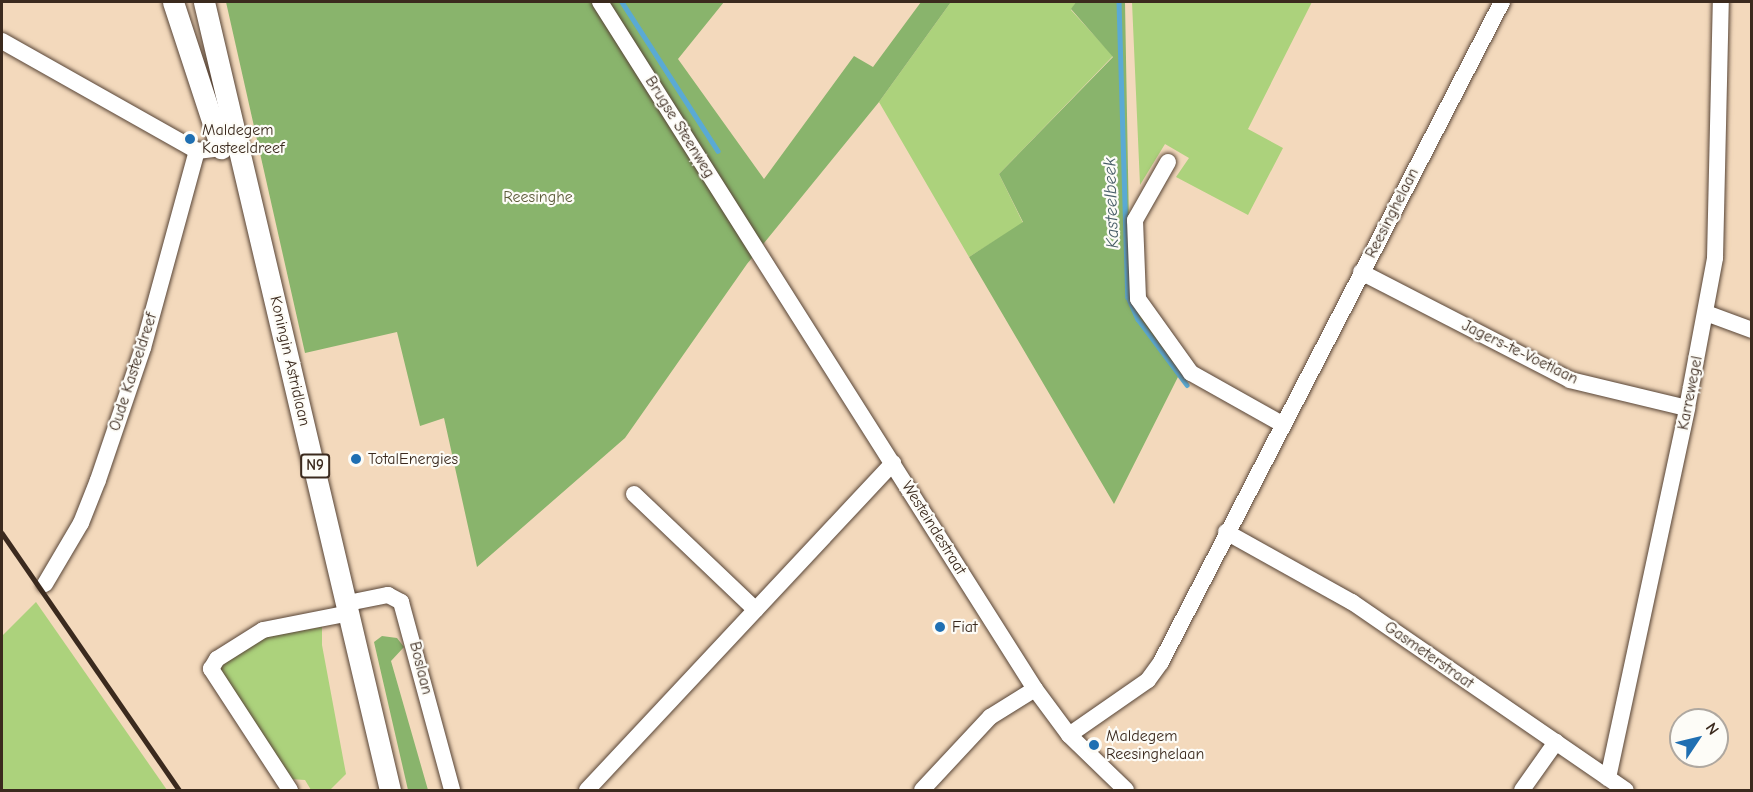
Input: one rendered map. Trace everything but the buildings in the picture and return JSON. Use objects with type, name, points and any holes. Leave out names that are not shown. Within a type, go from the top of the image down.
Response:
[{"type":"main road","name":"Koningin Astridlaan","points":[[172,2],[229,147]]},
{"type":"main road","name":"Koningin Astridlaan","points":[[204,2],[229,147],[349,608],[390,790]]},
{"type":"street","name":"Brugse Steenweg","points":[[600,2],[759,252]]},
{"type":"street","name":"Reesinghelaan","points":[[1069,735],[1138,687],[1155,671],[1502,2]]},
{"type":"street","name":"Karrewegel","points":[[1608,778],[1687,408],[1715,258],[1721,2]]},
{"type":"street","points":[[2,41],[197,151],[229,147]]},
{"type":"street","name":"Oude Kasteeldreef","points":[[45,584],[81,523],[98,480],[143,348],[197,151]]},
{"type":"street","points":[[1168,162],[1135,219],[1138,299],[1191,373],[1282,424]]},
{"type":"street","name":"Westeindestraat","points":[[759,252],[1035,689],[1069,735],[1126,790]]},
{"type":"street","name":"Jagers-te-Voetlaan","points":[[1361,272],[1570,380],[1687,408]]},
{"type":"street","points":[[1706,313],[1752,330]]},
{"type":"street","points":[[587,790],[893,463]]},
{"type":"street","points":[[634,494],[756,610]]},
{"type":"street","name":"Gasmeterstraat","points":[[1226,532],[1352,602],[1626,790]]},
{"type":"street","name":"Boslaan","points":[[290,790],[211,669],[217,659],[263,630],[349,608],[388,595],[401,602],[452,790]]},
{"type":"street","points":[[922,790],[990,717],[1035,689]]},
{"type":"street","points":[[1522,790],[1556,742]]},
{"type":"green space","name":"Reesinghe","points":[[226,2],[724,2],[678,59],[764,179],[854,56],[873,67],[921,2],[951,2],[879,102],[747,264],[625,438],[477,567],[444,418],[420,426],[397,332],[305,353]]},
{"type":"green space","points":[[951,2],[1076,2],[1071,10],[1113,56],[999,174],[1023,223],[969,257],[879,102]]},
{"type":"green space","points":[[1076,2],[1125,2],[1130,283],[1182,369],[1114,504],[969,257],[1023,222],[999,174],[1113,57],[1071,9]]},
{"type":"green space","points":[[1132,2],[1312,2],[1248,129],[1283,148],[1248,215],[1176,177],[1189,158],[1165,144],[1140,185]]},
{"type":"green space","points":[[36,602],[167,790],[2,790],[2,636]]},
{"type":"green space","points":[[322,627],[322,645],[346,774],[330,790],[311,790],[305,780],[290,779],[219,673],[223,664],[259,638]]},
{"type":"green space","points":[[382,636],[397,638],[404,647],[391,661],[428,790],[408,790],[374,642]]},
{"type":"waterway","name":"Kasteelbeek","points":[[622,2],[718,151]]},
{"type":"waterway","name":"Kasteelbeek","points":[[1119,2],[1128,297],[1138,319],[1187,385]]},
{"type":"railway","points":[[2,533],[179,790]]},
{"type":"place","name":"Maldegem Kasteeldreef","points":[[190,139]]},
{"type":"place","name":"TotalEnergies","points":[[356,459]]},
{"type":"place","name":"Fiat","points":[[940,627]]},
{"type":"place","name":"Maldegem Reesinghelaan","points":[[1094,745]]}]
